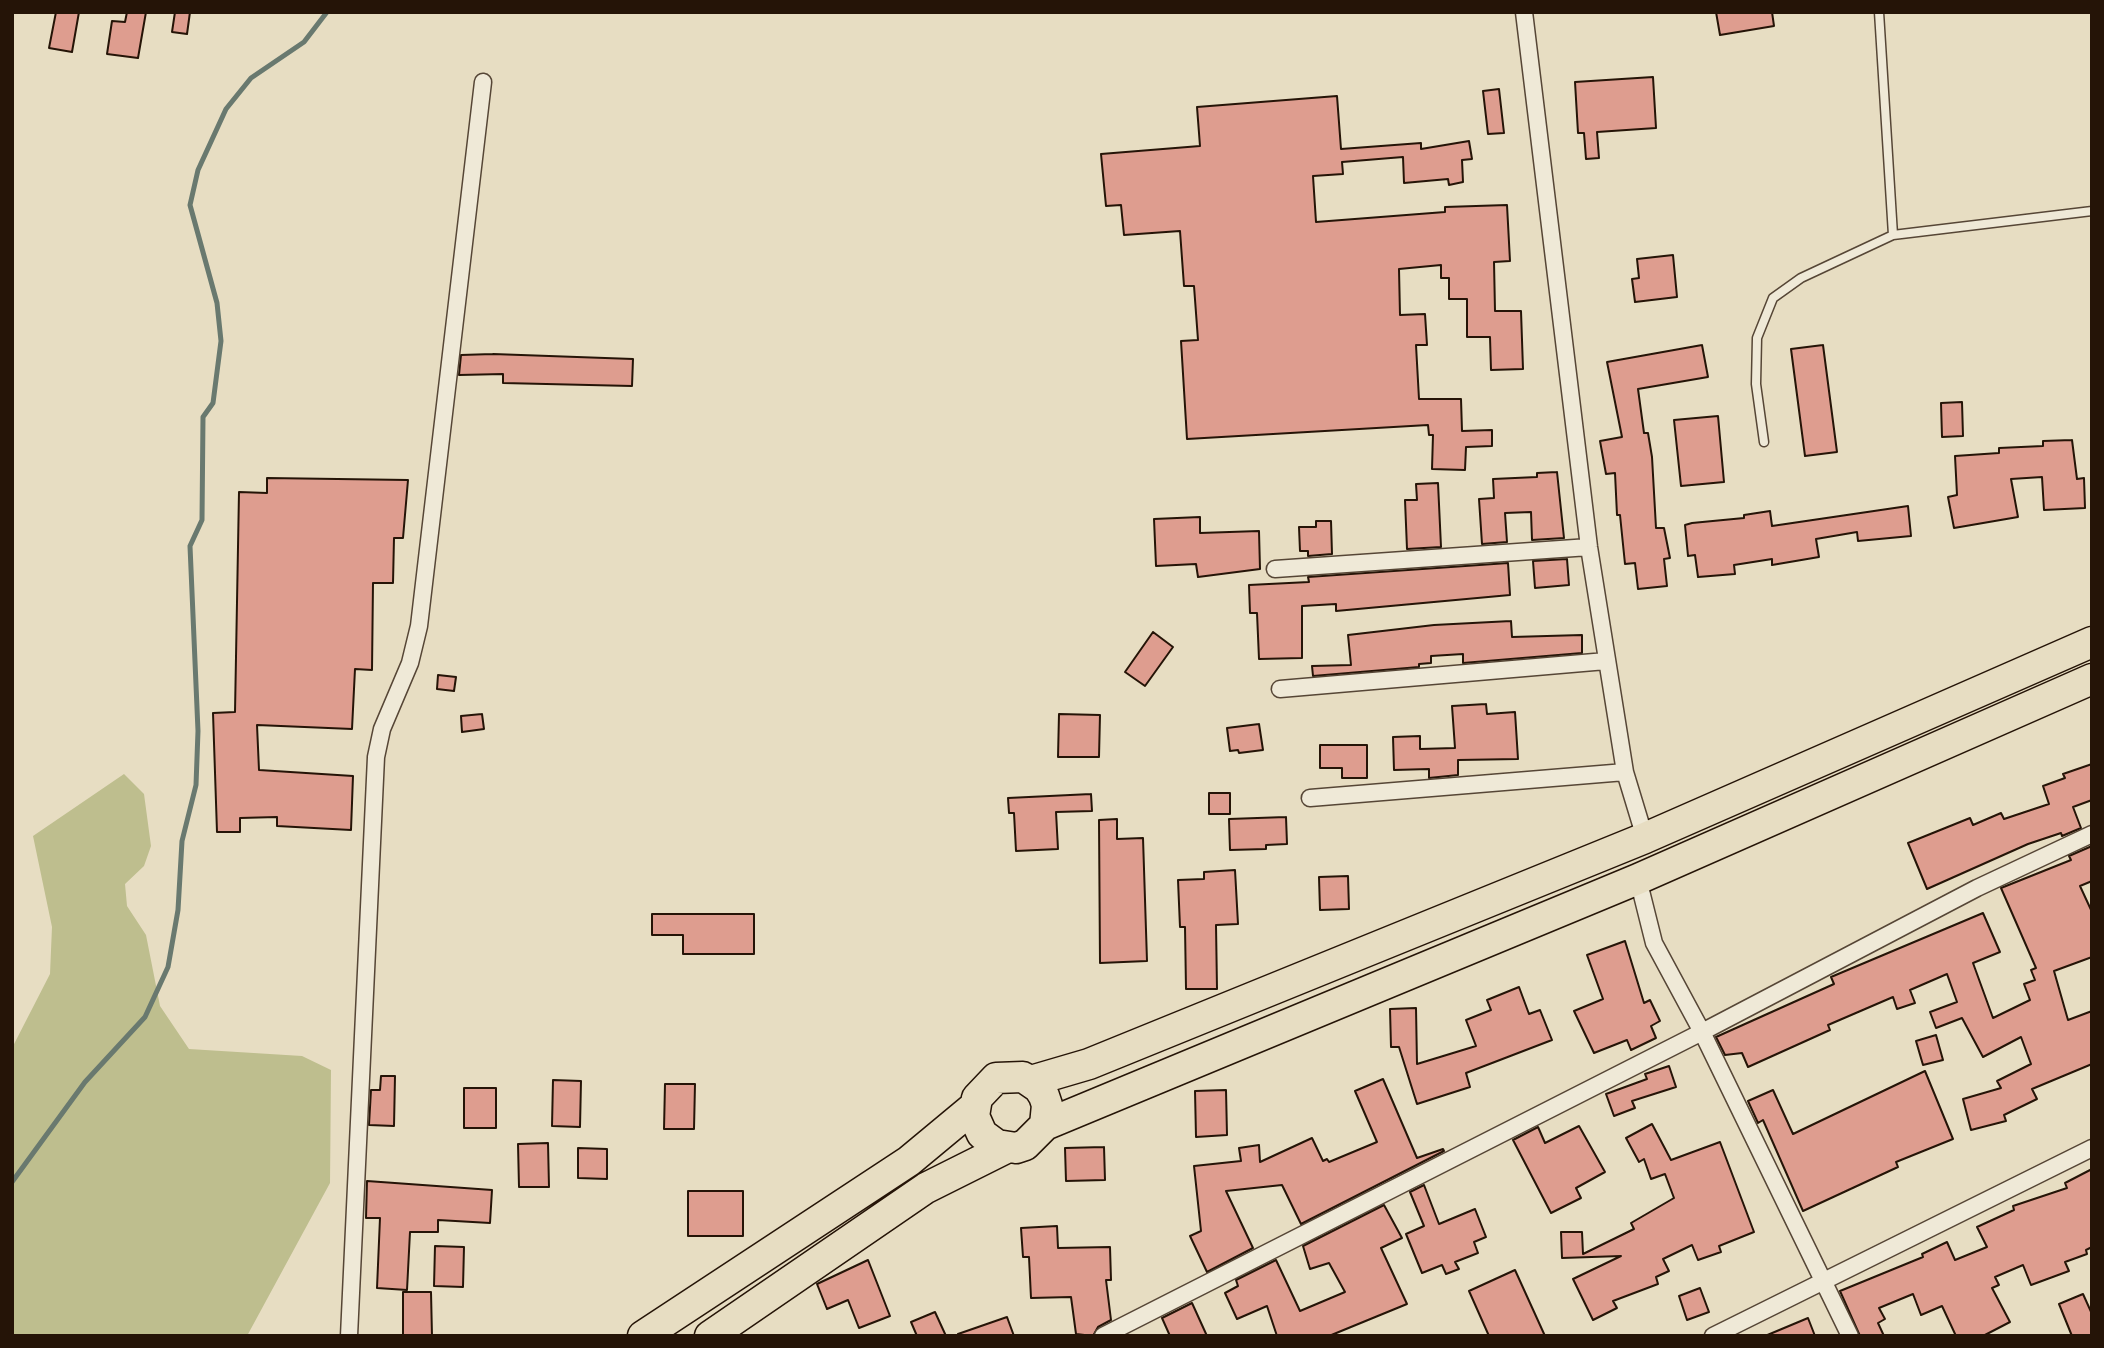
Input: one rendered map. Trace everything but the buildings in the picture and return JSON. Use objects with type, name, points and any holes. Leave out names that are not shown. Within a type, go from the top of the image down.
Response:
[{"type":"highway","points":[[1031,1081],[1089,1064],[1644,838],[2092,642]]},
{"type":"highway","points":[[710,1336],[926,1188],[1006,1148],[1025,1145],[1045,1125],[1638,879],[2092,679]]},
{"type":"highway","points":[[643,1336],[909,1161],[974,1107],[981,1090],[996,1078],[1014,1075],[1031,1081],[1044,1096],[1047,1105],[1045,1125]]},
{"type":"highway","points":[[974,1107],[977,1126],[982,1134],[1006,1148]]},
{"type":"street","points":[[1524,12],[1589,547],[1625,772],[1644,838]]},
{"type":"street","points":[[349,1336],[376,757],[382,729],[410,663],[419,626],[483,82]]},
{"type":"street","points":[[1275,569],[1589,547]]},
{"type":"street","points":[[1280,689],[1606,661]]},
{"type":"street","points":[[1310,799],[1625,772]]},
{"type":"street","points":[[1103,1336],[1702,1032],[1978,888],[2092,834]]},
{"type":"street","points":[[1638,879],[1654,943],[1702,1032],[1850,1336]]},
{"type":"street","points":[[1713,1336],[2092,1148]]},
{"type":"lane","points":[[1879,12],[1894,235]]},
{"type":"lane","points":[[1763,442],[1756,384],[1757,338],[1773,298],[1801,278],[1894,235],[2092,211]]},
{"type":"green space","points":[[124,774],[144,794],[151,846],[144,866],[125,884],[127,906],[146,935],[160,1006],[189,1049],[302,1056],[331,1070],[330,1183],[247,1336],[12,1336],[12,1048],[50,974],[52,927],[33,836]]},
{"type":"waterway","points":[[12,1182],[85,1082],[145,1017],[168,967],[178,910],[182,841],[196,785],[198,731],[190,546],[202,520],[203,417],[213,403],[221,341],[217,303],[190,205],[198,170],[226,109],[251,78],[304,42],[327,12]]}]
